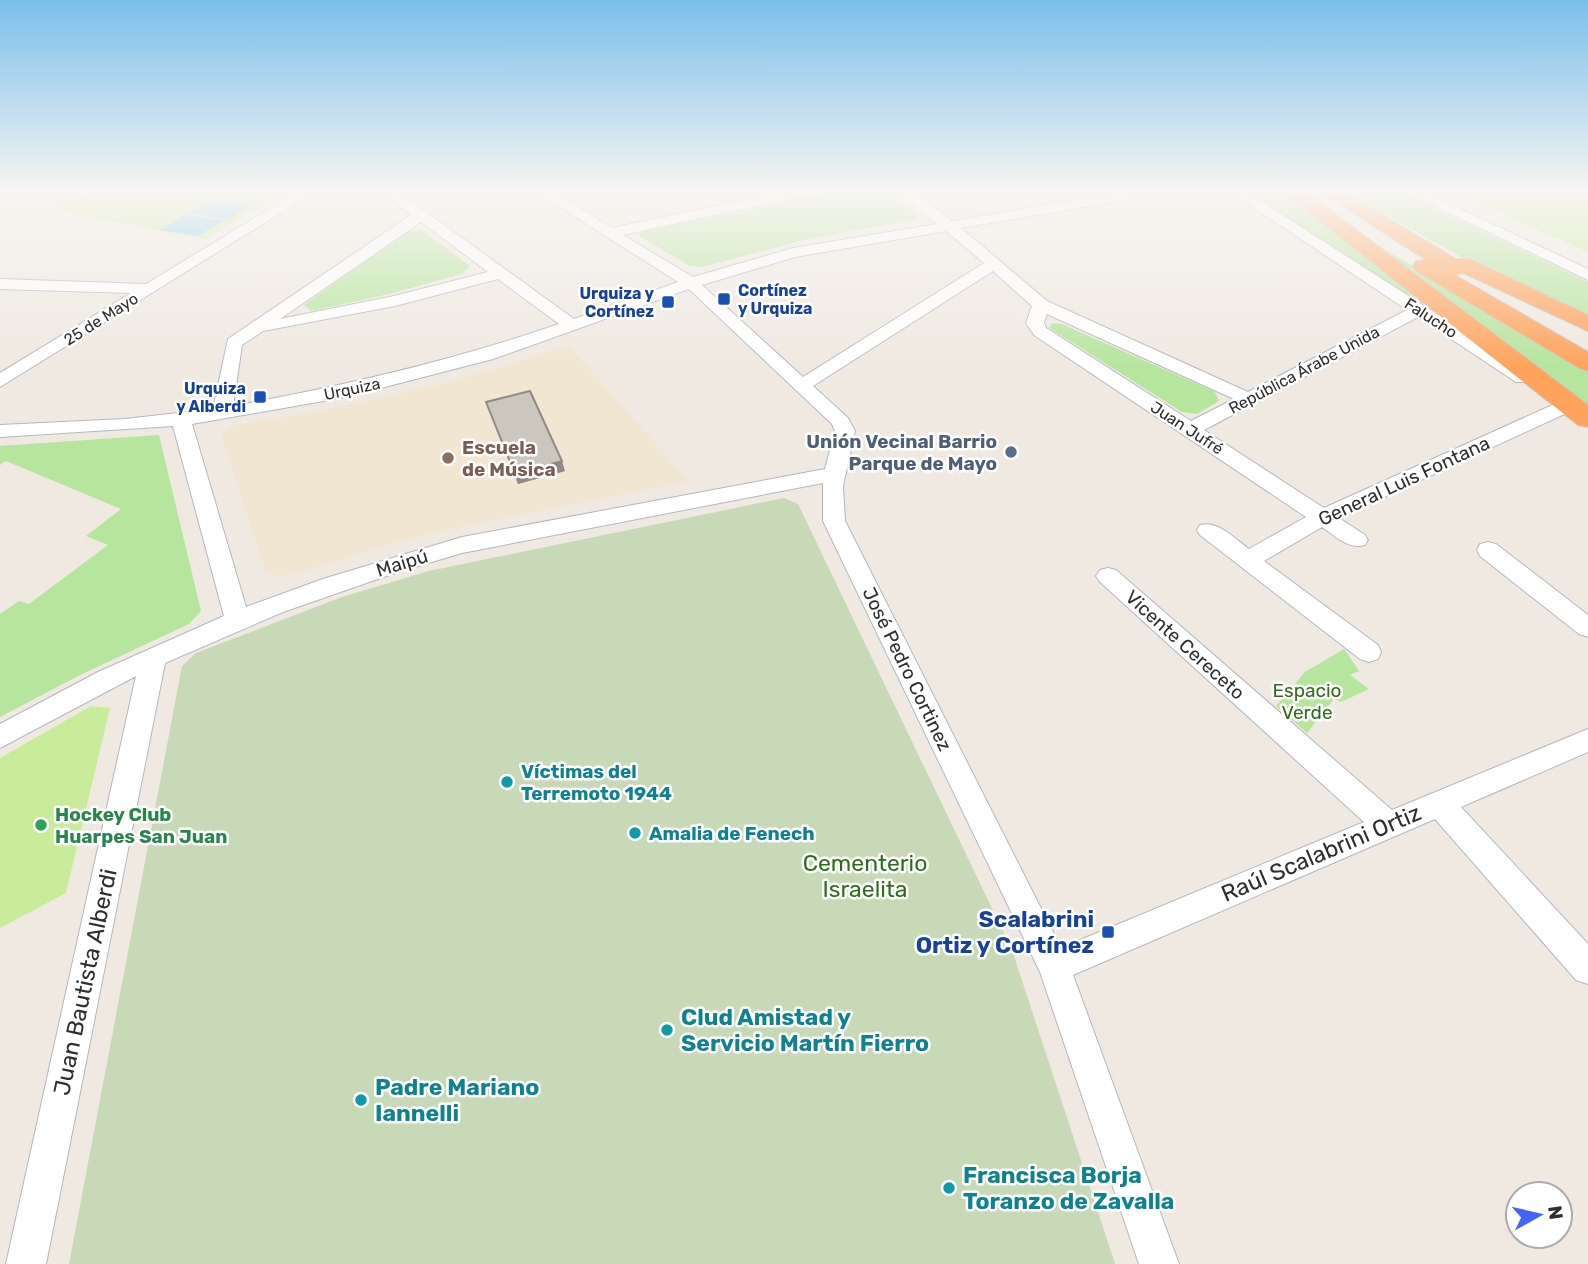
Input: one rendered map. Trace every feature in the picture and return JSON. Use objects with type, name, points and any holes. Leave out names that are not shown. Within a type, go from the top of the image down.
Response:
[{"type":"highway","points":[[1370,250],[1588,419]]},
{"type":"highway","points":[[1400,250],[1588,363]]},
{"type":"highway","points":[[1427,250],[1588,346]]},
{"type":"highway","points":[[1435,250],[1588,324]]},
{"type":"street","name":"25 de Mayo","points":[[0,381],[213,250]]},
{"type":"street","points":[[222,414],[234,343],[370,250]]},
{"type":"street","points":[[469,250],[573,326]]},
{"type":"street","name":"José Pedro Cortinez","points":[[638,250],[691,283],[841,422],[845,431],[832,474],[831,508],[834,521],[1054,967],[1159,1264]]},
{"type":"street","name":"Urquiza","points":[[0,431],[181,419],[346,391],[487,355],[691,283],[810,250]]},
{"type":"street","points":[[978,250],[1041,305],[1249,399]]},
{"type":"street","name":"Falucho","points":[[1327,250],[1588,425]]},
{"type":"street","points":[[1535,250],[1588,275]]},
{"type":"street","points":[[802,385],[994,264]]},
{"type":"street","points":[[255,329],[395,301],[501,273]]},
{"type":"street","points":[[0,284],[150,289]]},
{"type":"street","name":"Juan Jufré","points":[[1041,305],[1035,323],[1040,331],[1357,540]]},
{"type":"street","name":"República Árabe Unida","points":[[1189,430],[1419,310]]},
{"type":"street","name":"General Luis Fontana","points":[[1248,561],[1323,517],[1564,407]]},
{"type":"street","points":[[181,419],[237,618]]},
{"type":"street","name":"Maipú","points":[[0,737],[77,695],[237,618],[450,548],[671,503],[832,474]]},
{"type":"street","points":[[1208,530],[1369,652]]},
{"type":"street","points":[[1488,550],[1588,628]]},
{"type":"street","name":"Vicente Cereceto","points":[[1108,576],[1388,825]]},
{"type":"street","name":"Juan Bautista Alberdi","points":[[26,1264],[153,658]]},
{"type":"street","name":"Raúl Scalabrini Ortiz","points":[[1054,967],[1588,740]]},
{"type":"street","points":[[1439,803],[1588,968]]},
{"type":"shaded area","name":"Escuela de Música","points":[[568,345],[689,481],[418,536],[293,574],[278,576],[266,573],[221,435],[234,425],[315,412],[434,386]]},
{"type":"green space","points":[[381,250],[448,250],[470,266],[462,274],[389,294],[311,311],[304,305]]},
{"type":"green space","points":[[663,250],[767,250],[702,267],[690,266]]},
{"type":"green space","points":[[1338,250],[1360,250],[1486,346]]},
{"type":"green space","points":[[1378,250],[1386,250],[1588,372],[1588,414]]},
{"type":"green space","points":[[1449,250],[1521,250],[1588,282],[1588,319]]},
{"type":"green space","points":[[1052,323],[1062,324],[1215,392],[1219,401],[1197,414],[1182,412],[1049,328]]},
{"type":"green space","points":[[159,435],[201,611],[189,624],[80,675],[0,717],[0,614],[19,601],[29,604],[108,545],[86,536],[121,509],[6,461],[0,465],[0,446]]},
{"type":"green space","name":"Cementerio Israelita","points":[[784,498],[798,504],[1012,950],[1115,1264],[69,1264],[182,666],[196,653],[342,597],[429,571]]},
{"type":"green space","name":"Espacio Verde","points":[[1344,649],[1359,671],[1350,675],[1369,689],[1341,702],[1334,699],[1307,733],[1276,706],[1305,672]]},
{"type":"green space","name":"Hockey Club Huarpes San Juan","points":[[91,706],[110,708],[66,893],[0,928],[0,758]]},
{"type":"building","name":"Escuela de Música","points":[[530,391],[562,461],[515,474],[486,402]]},
{"type":"place","name":"Cortínez y Urquiza","points":[[724,299]]},
{"type":"place","name":"Urquiza y Cortínez","points":[[668,302]]},
{"type":"place","name":"Urquiza y Alberdi","points":[[260,397]]},
{"type":"place","name":"Unión Vecinal Barrio Parque de Mayo","points":[[1011,452]]},
{"type":"place","name":"Escuela de Música","points":[[448,458]]},
{"type":"place","name":"Víctimas del Terremoto 1944","points":[[507,782]]},
{"type":"place","name":"Hockey Club Huarpes San Juan","points":[[41,825]]},
{"type":"place","name":"Amalia de Fenech","points":[[635,833]]},
{"type":"place","name":"Scalabrini Ortiz y Cortínez","points":[[1108,932]]},
{"type":"place","name":"Clud Amistad y Servicio Martín Fierro","points":[[667,1030]]},
{"type":"place","name":"Padre Mariano Iannelli","points":[[361,1100]]},
{"type":"place","name":"Francisca Borja Toranzo de Zavalla","points":[[949,1188]]}]
